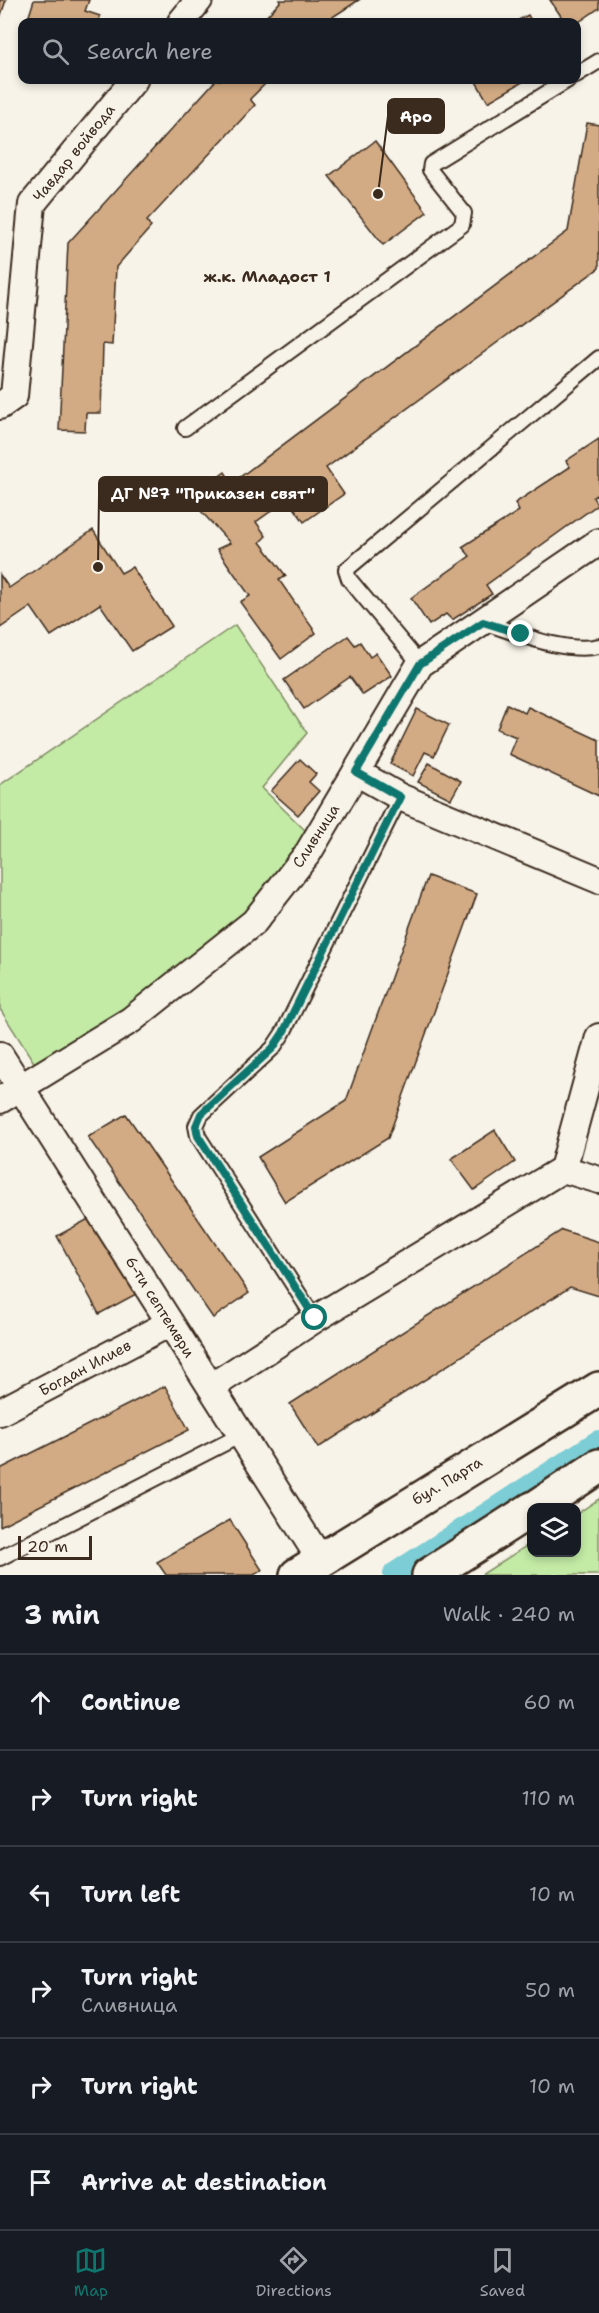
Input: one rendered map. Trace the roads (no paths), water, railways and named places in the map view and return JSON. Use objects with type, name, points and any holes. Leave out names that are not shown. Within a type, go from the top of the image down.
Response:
[{"type":"main road","name":"бул. Парта","points":[[308,1567],[599,1389]]},
{"type":"main road","points":[[541,1503],[599,1466]]},
{"type":"main road","points":[[429,1575],[527,1512]]},
{"type":"street","points":[[184,18],[199,0]]},
{"type":"street","name":"Чавдар войвода","points":[[0,406],[14,396],[32,204],[131,84]]},
{"type":"street","name":"Сливница","points":[[11,1094],[131,1020],[254,922],[308,853],[420,664],[599,542]]},
{"type":"street","points":[[356,772],[400,797],[599,880]]},
{"type":"street","points":[[211,1387],[315,1318],[563,1169],[599,1037]]},
{"type":"street","name":"6-ти септември","points":[[0,1055],[11,1094],[170,1323],[211,1387],[241,1435],[308,1567]]},
{"type":"street","points":[[563,1169],[599,1180]]},
{"type":"street","name":"Богдан Илиев","points":[[0,1412],[170,1323]]},
{"type":"lane","points":[[581,72],[599,61]]},
{"type":"lane","points":[[185,428],[462,225],[465,213],[430,170],[431,164],[561,84]]},
{"type":"lane","points":[[420,664],[349,579],[346,570],[599,358]]},
{"type":"lane","points":[[483,622],[568,647],[599,646]]},
{"type":"lane","points":[[315,1318],[198,1136],[196,1126],[201,1114],[273,1048],[283,1033],[400,797]]},
{"type":"lane","points":[[0,1558],[241,1435]]},
{"type":"waterway","points":[[396,1575],[599,1443]]},
{"type":"place","name":"Аро","points":[[378,194]]},
{"type":"place","name":"ДГ №7 \"Приказен свят\"","points":[[98,567]]},
{"type":"district","name":"ж.к. Младост 1","points":[[267,276]]}]
